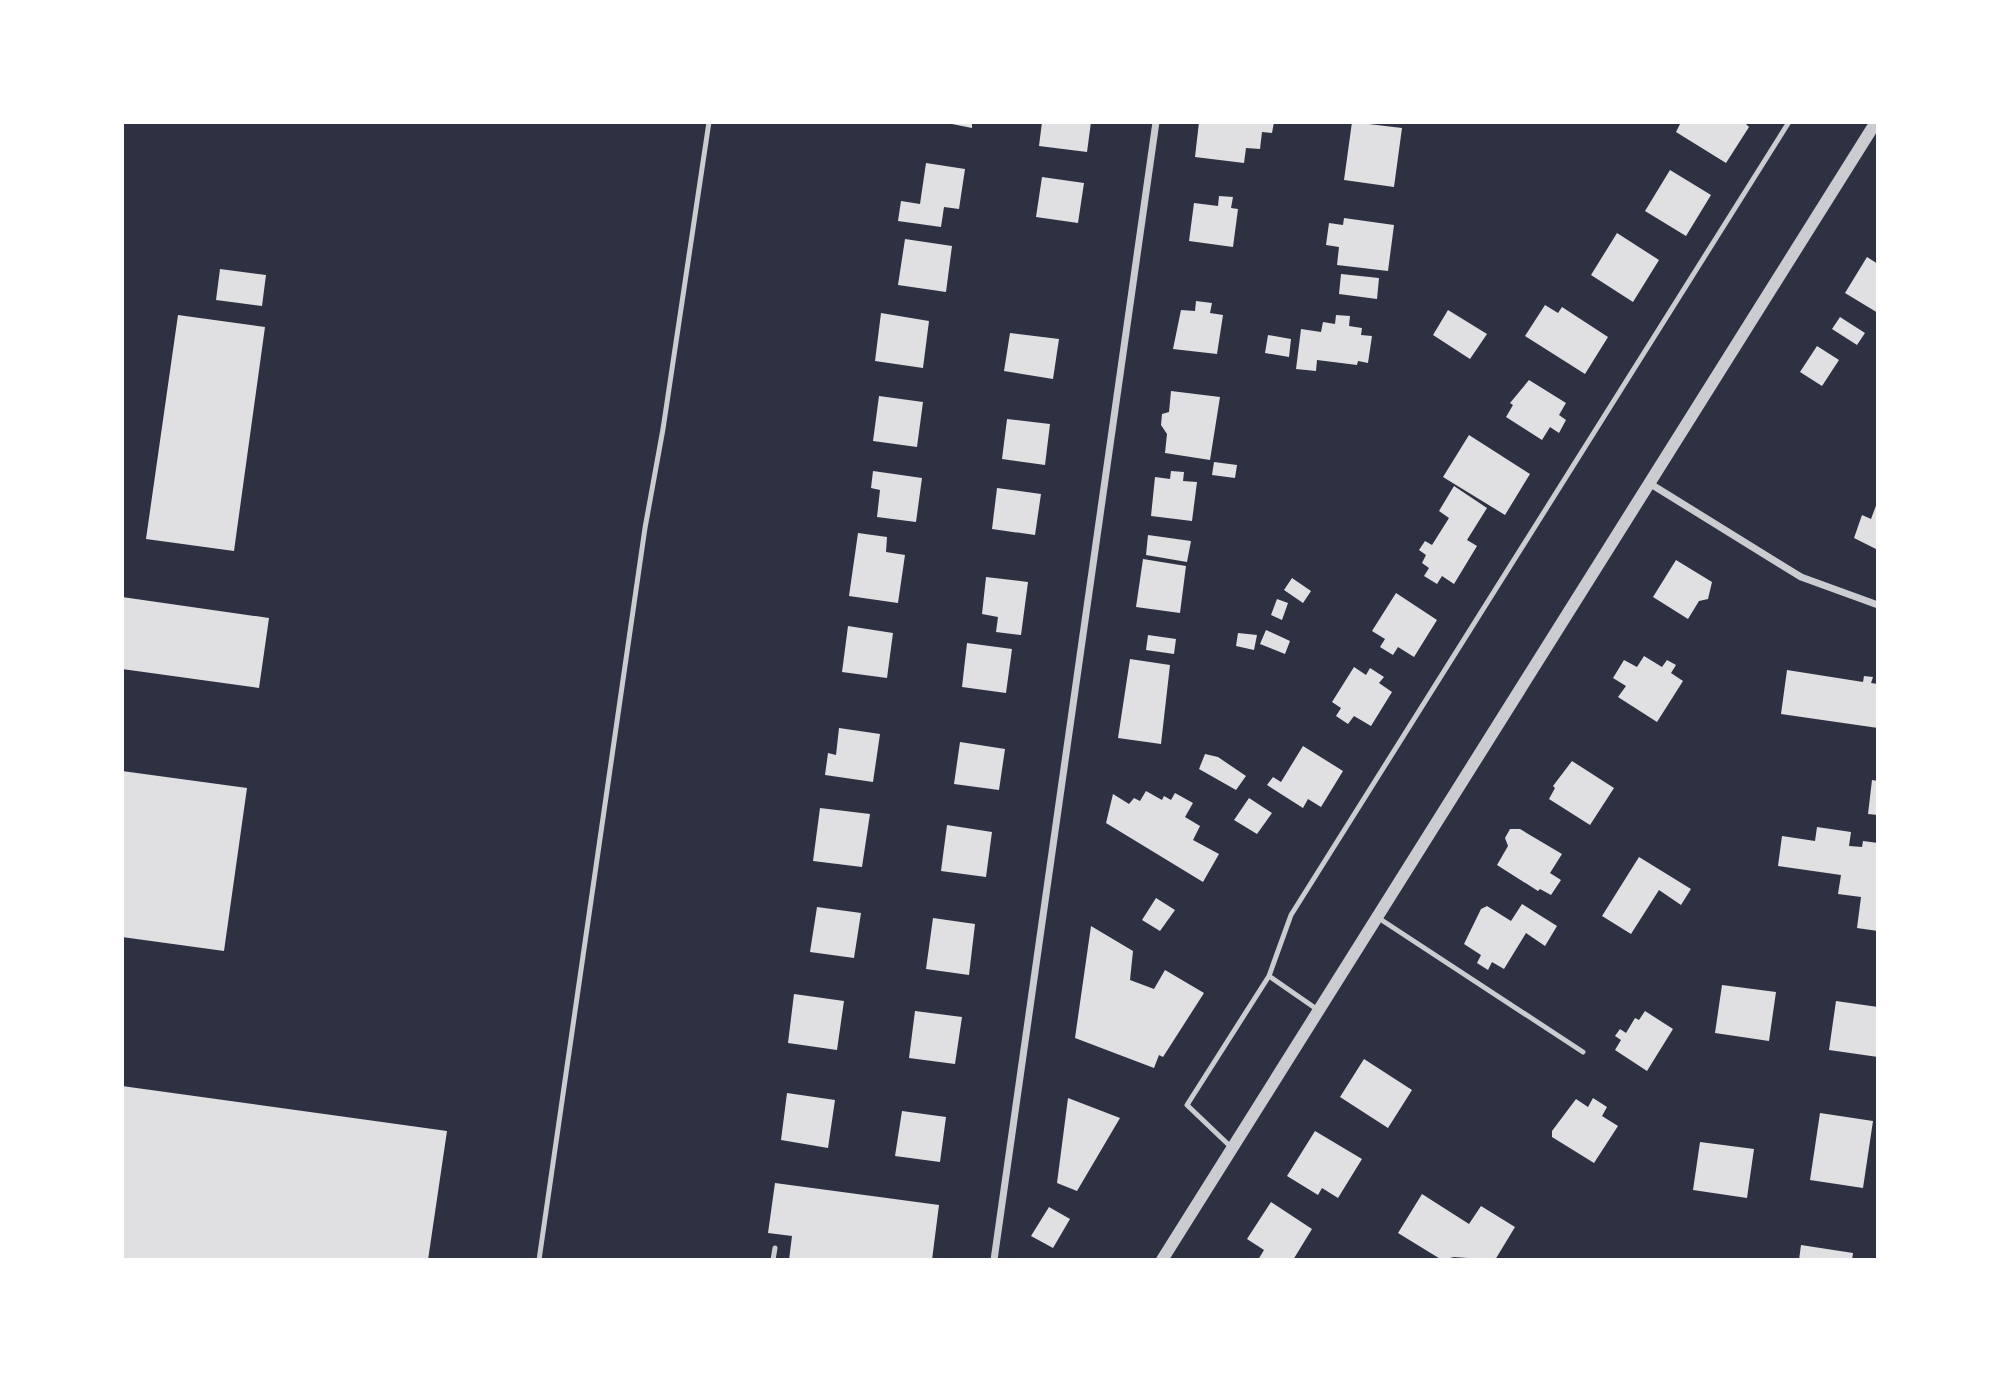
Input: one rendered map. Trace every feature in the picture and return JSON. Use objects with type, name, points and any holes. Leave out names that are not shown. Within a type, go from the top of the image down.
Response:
[{"type":"street","points":[[994,1259],[1156,122]]},
{"type":"street","points":[[1162,1259],[1877,122]]},
{"type":"street","points":[[1649,483],[1801,577],[1878,605]]},
{"type":"lane","points":[[539,1259],[645,528],[663,429],[709,122]]},
{"type":"lane","points":[[1232,1148],[1187,1105],[1269,976],[1290,915],[1789,122]]},
{"type":"lane","points":[[1377,917],[1583,1052]]},
{"type":"lane","points":[[1269,976],[1318,1010]]},
{"type":"lane","points":[[773,1259],[775,1248]]},
{"type":"building","points":[[942,122],[972,122],[972,128]]},
{"type":"building","points":[[1042,122],[1091,122],[1087,152],[1039,146]]},
{"type":"building","points":[[1199,122],[1274,122],[1272,133],[1262,132],[1260,149],[1246,148],[1244,163],[1195,157]]},
{"type":"building","points":[[1352,122],[1402,128],[1394,187],[1344,180]]},
{"type":"building","points":[[1681,122],[1744,122],[1749,127],[1726,163],[1676,132]]},
{"type":"building","points":[[926,163],[965,169],[959,209],[944,207],[941,227],[898,221],[901,201],[920,204]]},
{"type":"building","points":[[1670,170],[1711,195],[1686,236],[1645,211]]},
{"type":"building","points":[[1042,177],[1084,183],[1078,223],[1036,217]]},
{"type":"building","points":[[1219,196],[1233,197],[1231,208],[1238,209],[1233,247],[1189,241],[1194,203],[1218,206]]},
{"type":"building","points":[[1344,218],[1394,225],[1388,271],[1337,265],[1339,247],[1326,245],[1329,223],[1343,225]]},
{"type":"building","points":[[1617,233],[1659,260],[1633,302],[1591,275]]},
{"type":"building","points":[[905,239],[952,246],[946,292],[898,285]]},
{"type":"building","points":[[1867,257],[1878,264],[1878,313],[1845,293]]},
{"type":"building","points":[[220,269],[266,275],[262,306],[216,300]]},
{"type":"building","points":[[1341,274],[1379,278],[1377,299],[1339,294]]},
{"type":"building","points":[[1196,301],[1212,303],[1210,313],[1223,315],[1217,354],[1173,349],[1181,310],[1195,311]]},
{"type":"building","points":[[1545,305],[1558,313],[1562,307],[1608,337],[1585,374],[1525,336]]},
{"type":"building","points":[[1448,310],[1487,334],[1470,359],[1433,335]]},
{"type":"building","points":[[881,313],[929,321],[923,368],[875,361]]},
{"type":"building","points":[[178,315],[265,327],[234,551],[146,539]]},
{"type":"building","points":[[1336,315],[1350,316],[1349,326],[1362,328],[1361,335],[1372,336],[1368,363],[1358,361],[1357,365],[1317,360],[1316,371],[1296,369],[1301,329],[1321,332],[1323,322],[1335,324]]},
{"type":"building","points":[[1840,317],[1865,333],[1857,345],[1832,329]]},
{"type":"building","points":[[1010,333],[1059,339],[1053,379],[1004,371]]},
{"type":"building","points":[[1268,335],[1291,339],[1289,357],[1265,353]]},
{"type":"building","points":[[1817,346],[1839,360],[1822,386],[1800,372]]},
{"type":"building","points":[[1529,380],[1566,403],[1559,415],[1566,420],[1559,433],[1550,427],[1542,440],[1506,417],[1513,405],[1510,403]]},
{"type":"building","points":[[1171,391],[1220,397],[1210,460],[1165,453],[1167,434],[1161,425],[1162,414],[1169,412]]},
{"type":"building","points":[[879,396],[923,402],[917,447],[873,441]]},
{"type":"building","points":[[1007,419],[1050,424],[1045,465],[1002,459]]},
{"type":"building","points":[[1469,435],[1530,474],[1505,515],[1443,477]]},
{"type":"building","points":[[1214,462],[1237,465],[1235,478],[1212,475]]},
{"type":"building","points":[[873,471],[922,478],[916,522],[877,517],[880,490],[871,488]]},
{"type":"building","points":[[1171,471],[1184,472],[1183,481],[1197,482],[1192,521],[1151,516],[1155,477],[1170,479]]},
{"type":"building","points":[[1454,486],[1487,508],[1467,540],[1477,546],[1454,584],[1442,576],[1437,584],[1424,576],[1429,568],[1422,563],[1426,555],[1419,550],[1425,541],[1432,545],[1449,518],[1439,511]]},
{"type":"building","points":[[997,488],[1041,494],[1035,535],[992,529]]},
{"type":"building","points":[[1877,503],[1878,550],[1854,538],[1862,515],[1871,519]]},
{"type":"building","points":[[858,533],[887,537],[886,552],[905,555],[898,603],[849,596]]},
{"type":"building","points":[[1148,535],[1191,541],[1187,562],[1146,555]]},
{"type":"building","points":[[1143,559],[1186,566],[1180,613],[1136,607]]},
{"type":"building","points":[[1676,560],[1712,582],[1708,599],[1699,601],[1688,619],[1653,597]]},
{"type":"building","points":[[986,577],[1028,582],[1021,635],[996,632],[998,617],[982,614]]},
{"type":"building","points":[[1292,578],[1311,591],[1303,603],[1284,590]]},
{"type":"building","points":[[1396,593],[1437,620],[1414,657],[1398,647],[1393,655],[1380,647],[1385,639],[1372,631]]},
{"type":"building","points":[[122,597],[269,618],[259,688],[122,669]]},
{"type":"building","points":[[1277,599],[1288,603],[1282,620],[1271,615]]},
{"type":"building","points":[[848,626],[893,633],[887,678],[842,672]]},
{"type":"building","points":[[1266,630],[1290,641],[1285,654],[1260,644]]},
{"type":"building","points":[[1238,633],[1257,635],[1254,650],[1236,646]]},
{"type":"building","points":[[1148,635],[1176,639],[1174,654],[1146,650]]},
{"type":"building","points":[[967,643],[1012,649],[1006,693],[962,687]]},
{"type":"building","points":[[1644,656],[1662,667],[1667,660],[1676,665],[1671,673],[1683,681],[1657,722],[1618,697],[1626,686],[1613,678],[1624,660],[1637,667]]},
{"type":"building","points":[[1130,659],[1170,665],[1161,744],[1118,738]]},
{"type":"building","points":[[1354,667],[1366,675],[1370,668],[1384,677],[1379,683],[1392,692],[1371,726],[1354,716],[1348,724],[1336,716],[1341,708],[1332,702]]},
{"type":"building","points":[[1787,670],[1863,682],[1864,676],[1873,677],[1871,683],[1878,684],[1878,728],[1781,714]]},
{"type":"building","points":[[839,728],[880,734],[873,782],[825,775],[828,753],[836,755]]},
{"type":"building","points":[[960,742],[1005,749],[999,790],[954,784]]},
{"type":"building","points":[[1303,746],[1343,771],[1321,807],[1308,799],[1303,808],[1267,785],[1273,777],[1281,782]]},
{"type":"building","points":[[1205,754],[1218,757],[1246,776],[1236,790],[1199,769]]},
{"type":"building","points":[[1572,761],[1614,788],[1590,825],[1549,799],[1555,788],[1553,786]]},
{"type":"building","points":[[122,771],[247,788],[224,951],[122,937]]},
{"type":"building","points":[[1872,780],[1878,781],[1878,815],[1868,814]]},
{"type":"building","points":[[1146,791],[1162,800],[1164,796],[1171,800],[1175,793],[1193,803],[1185,817],[1200,826],[1193,840],[1219,854],[1203,882],[1106,823],[1113,794],[1129,804],[1134,798],[1140,801]]},
{"type":"building","points":[[1249,798],[1272,813],[1257,834],[1234,820]]},
{"type":"building","points":[[820,808],[870,814],[862,867],[813,861]]},
{"type":"building","points":[[947,825],[992,832],[986,877],[941,871]]},
{"type":"building","points":[[1817,827],[1851,832],[1849,846],[1862,847],[1863,841],[1878,843],[1878,931],[1857,928],[1861,897],[1838,894],[1841,875],[1778,866],[1782,836],[1815,841]]},
{"type":"building","points":[[1510,829],[1520,829],[1562,854],[1550,873],[1561,880],[1551,895],[1540,889],[1538,891],[1497,865],[1508,846],[1505,838]]},
{"type":"building","points":[[1639,857],[1691,889],[1681,905],[1659,890],[1631,934],[1602,916]]},
{"type":"building","points":[[1156,898],[1175,910],[1160,931],[1142,920]]},
{"type":"building","points":[[1522,904],[1557,926],[1545,946],[1526,933],[1504,969],[1492,962],[1488,970],[1477,963],[1481,955],[1464,944],[1481,909],[1487,906],[1511,921]]},
{"type":"building","points":[[817,907],[861,913],[854,958],[810,952]]},
{"type":"building","points":[[933,918],[975,924],[969,975],[926,969]]},
{"type":"building","points":[[1091,926],[1133,951],[1130,980],[1154,989],[1165,970],[1204,993],[1163,1057],[1159,1055],[1154,1068],[1075,1038]]},
{"type":"building","points":[[1722,985],[1776,992],[1769,1041],[1715,1033]]},
{"type":"building","points":[[794,994],[844,1001],[837,1050],[788,1043]]},
{"type":"building","points":[[1836,1001],[1878,1007],[1878,1057],[1829,1050]]},
{"type":"building","points":[[915,1011],[962,1017],[955,1064],[909,1058]]},
{"type":"building","points":[[1645,1011],[1673,1029],[1647,1071],[1615,1050],[1621,1040],[1615,1036],[1620,1029],[1626,1033],[1635,1018],[1639,1020]]},
{"type":"building","points":[[1364,1059],[1412,1090],[1388,1128],[1340,1097]]},
{"type":"building","points":[[122,1086],[447,1131],[428,1260],[122,1260]]},
{"type":"building","points":[[787,1093],[835,1100],[828,1148],[781,1140]]},
{"type":"building","points":[[1068,1098],[1120,1118],[1077,1191],[1057,1183]]},
{"type":"building","points":[[1593,1098],[1607,1107],[1602,1116],[1618,1126],[1594,1163],[1552,1137],[1552,1131],[1576,1099],[1588,1107]]},
{"type":"building","points":[[902,1111],[946,1117],[940,1162],[895,1156]]},
{"type":"building","points":[[1820,1113],[1873,1121],[1863,1188],[1810,1180]]},
{"type":"building","points":[[1315,1131],[1362,1159],[1338,1198],[1322,1188],[1318,1195],[1287,1176]]},
{"type":"building","points":[[1700,1142],[1754,1149],[1747,1198],[1693,1190]]},
{"type":"building","points":[[775,1183],[939,1205],[932,1260],[789,1260],[792,1236],[768,1233]]},
{"type":"building","points":[[1422,1194],[1469,1224],[1481,1206],[1515,1227],[1495,1260],[1454,1257],[1442,1260],[1398,1233]]},
{"type":"building","points":[[1271,1202],[1312,1229],[1293,1260],[1258,1260],[1264,1250],[1247,1239]]},
{"type":"building","points":[[1049,1207],[1070,1219],[1053,1248],[1031,1236]]},
{"type":"building","points":[[1801,1245],[1853,1253],[1852,1260],[1799,1260]]}]
